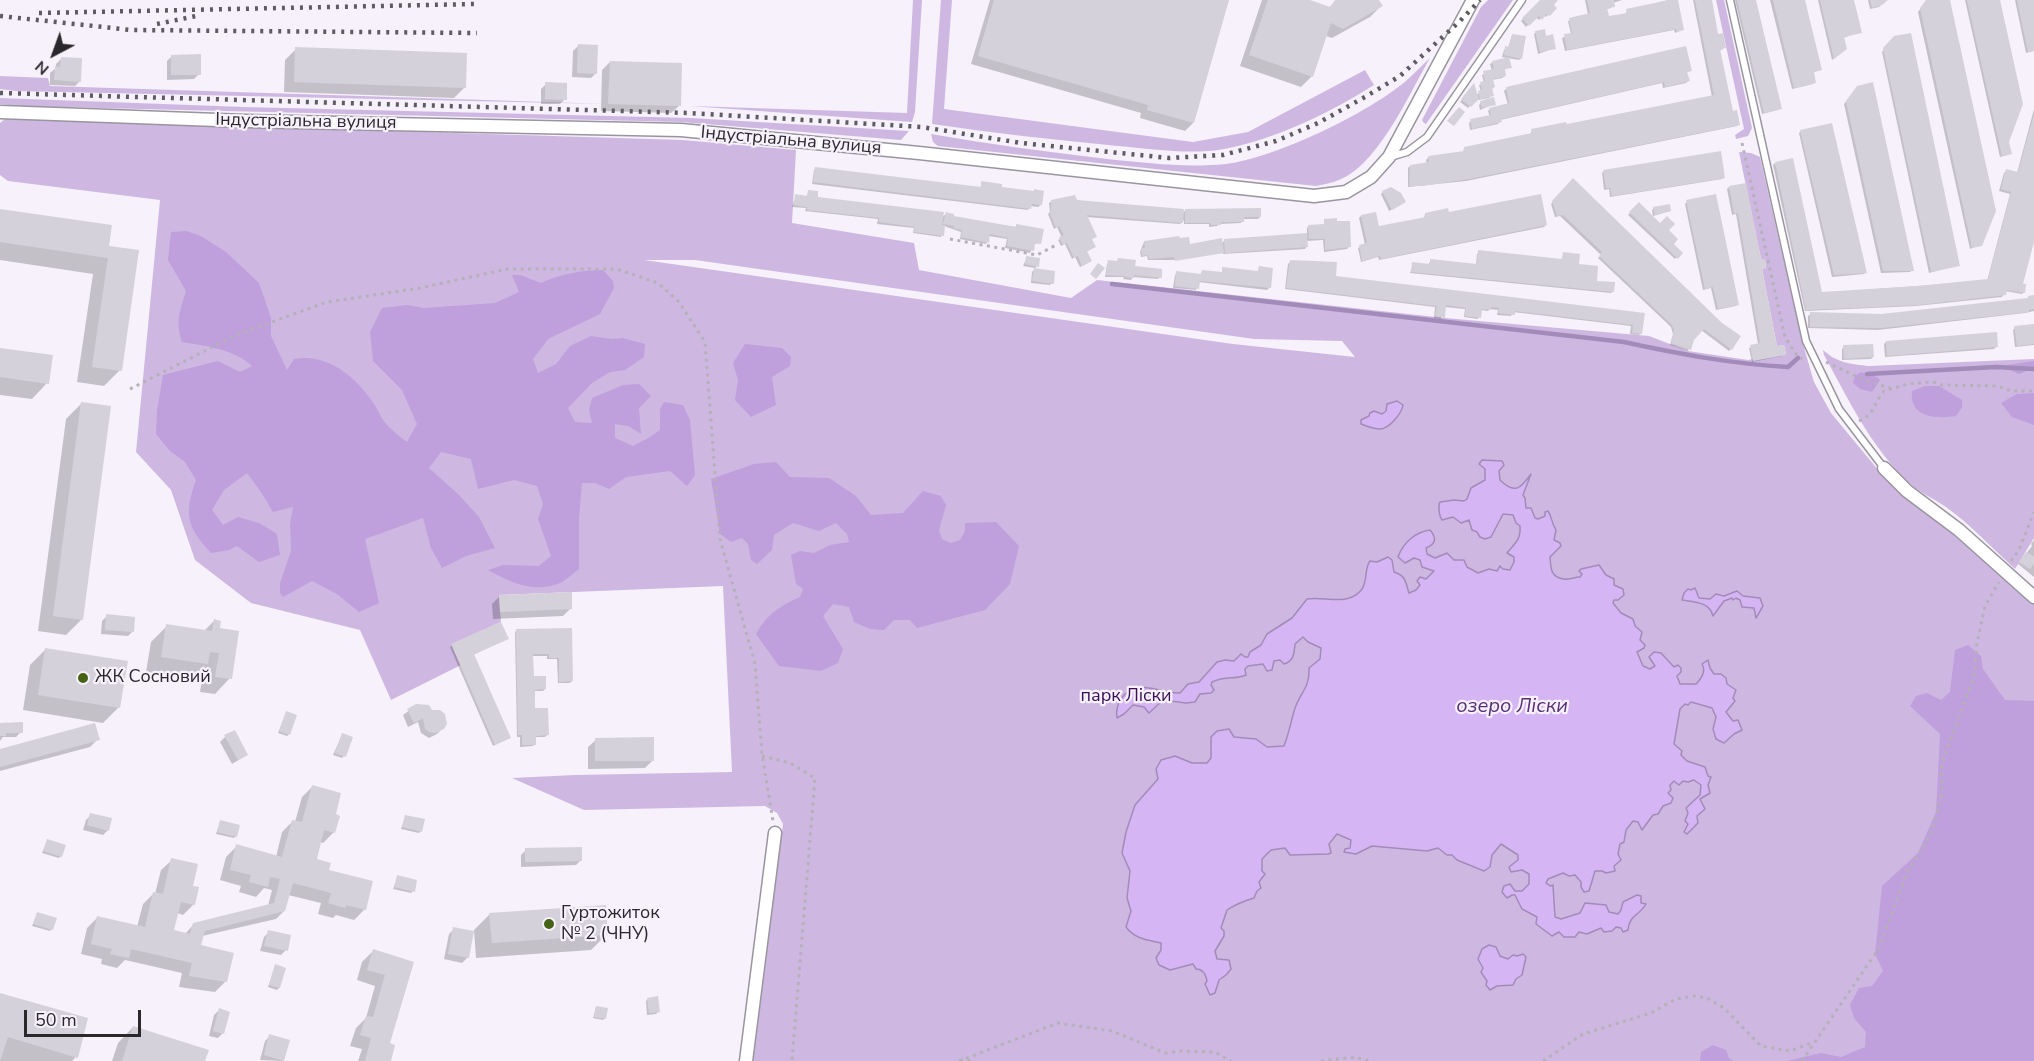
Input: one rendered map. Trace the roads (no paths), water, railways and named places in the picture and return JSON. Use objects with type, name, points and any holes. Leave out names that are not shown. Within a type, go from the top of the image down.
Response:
[{"type":"street","name":"Індустріальна вулиця","points":[[0,112],[245,121],[681,130],[919,153],[1314,196],[1346,192],[1371,177],[1389,157],[1473,0]]},
{"type":"street","points":[[1884,468],[1907,491],[1959,530],[2034,597]]},
{"type":"street","points":[[746,1061],[774,827]]},
{"type":"lane","points":[[1389,157],[1407,152],[1427,137],[1522,0]]},
{"type":"lane","points":[[1730,0],[1806,341],[1839,409],[1884,468]]},
{"type":"water","points":[[1397,401],[1403,405],[1402,408],[1394,420],[1384,428],[1378,429],[1361,424],[1361,420],[1370,413],[1374,411],[1382,414],[1386,411],[1387,404]]},
{"type":"water","name":"озеро Ліски","points":[[1482,460],[1502,461],[1504,465],[1499,471],[1500,480],[1510,487],[1521,486],[1531,474],[1523,495],[1526,508],[1531,508],[1535,518],[1538,519],[1545,516],[1545,512],[1549,513],[1556,530],[1554,540],[1561,546],[1550,557],[1552,571],[1556,576],[1566,579],[1580,577],[1581,569],[1599,565],[1606,575],[1614,579],[1614,585],[1623,589],[1624,595],[1614,600],[1613,603],[1621,613],[1633,619],[1635,626],[1642,632],[1640,640],[1645,645],[1637,652],[1643,666],[1650,669],[1655,666],[1649,657],[1654,652],[1661,653],[1674,667],[1678,665],[1681,668],[1677,676],[1680,684],[1696,684],[1703,672],[1702,664],[1708,660],[1714,674],[1721,674],[1726,678],[1727,684],[1736,690],[1733,698],[1735,701],[1726,712],[1733,721],[1738,720],[1742,730],[1724,743],[1716,739],[1713,729],[1716,717],[1712,708],[1691,702],[1680,709],[1674,744],[1682,751],[1681,755],[1687,761],[1705,767],[1708,776],[1711,777],[1708,785],[1710,793],[1700,799],[1705,809],[1697,816],[1698,823],[1687,834],[1684,832],[1688,824],[1685,821],[1688,813],[1686,808],[1700,795],[1701,785],[1694,780],[1683,781],[1679,785],[1674,781],[1668,793],[1673,798],[1671,803],[1663,806],[1658,814],[1653,815],[1642,830],[1638,822],[1633,821],[1626,830],[1624,842],[1620,844],[1618,854],[1621,860],[1614,866],[1615,871],[1606,873],[1595,871],[1589,891],[1584,892],[1581,882],[1575,875],[1569,876],[1563,873],[1548,879],[1546,883],[1553,885],[1555,917],[1561,919],[1580,913],[1585,903],[1606,905],[1609,912],[1618,914],[1623,902],[1637,895],[1641,896],[1641,903],[1646,904],[1630,921],[1628,930],[1623,932],[1621,928],[1616,927],[1612,931],[1604,932],[1601,928],[1587,934],[1579,932],[1575,937],[1564,937],[1559,932],[1552,936],[1536,924],[1537,917],[1522,909],[1515,895],[1507,898],[1502,892],[1504,886],[1510,884],[1515,891],[1522,891],[1529,884],[1529,874],[1522,870],[1511,872],[1509,867],[1518,860],[1518,855],[1501,844],[1492,855],[1490,867],[1484,871],[1457,860],[1452,855],[1447,855],[1438,848],[1427,851],[1372,846],[1356,854],[1344,852],[1345,849],[1350,848],[1351,840],[1337,834],[1329,844],[1331,853],[1328,854],[1290,855],[1285,848],[1271,850],[1262,859],[1262,871],[1265,874],[1259,882],[1261,888],[1254,898],[1227,910],[1221,928],[1224,936],[1215,951],[1217,959],[1229,960],[1231,969],[1219,980],[1215,993],[1210,995],[1203,971],[1196,969],[1193,964],[1170,970],[1159,965],[1156,958],[1161,950],[1161,943],[1137,937],[1126,927],[1131,911],[1127,898],[1130,871],[1122,853],[1126,832],[1135,805],[1158,779],[1156,769],[1161,760],[1175,756],[1192,763],[1207,763],[1211,758],[1211,737],[1217,731],[1229,729],[1234,737],[1256,739],[1267,747],[1284,746],[1295,708],[1307,685],[1309,668],[1320,659],[1321,648],[1303,637],[1295,644],[1293,656],[1287,663],[1284,664],[1280,660],[1274,661],[1272,670],[1267,671],[1263,664],[1248,666],[1245,669],[1246,675],[1212,682],[1214,690],[1211,693],[1200,694],[1195,702],[1163,700],[1149,713],[1144,707],[1133,705],[1117,718],[1120,701],[1127,692],[1141,687],[1180,693],[1188,684],[1199,682],[1217,662],[1234,661],[1241,654],[1248,657],[1250,652],[1261,645],[1267,634],[1292,618],[1307,599],[1336,600],[1350,598],[1357,594],[1364,586],[1370,561],[1377,562],[1388,557],[1392,560],[1394,572],[1401,575],[1409,593],[1416,590],[1420,585],[1417,581],[1420,577],[1426,579],[1434,571],[1422,567],[1420,560],[1414,558],[1405,563],[1398,557],[1410,539],[1419,533],[1430,530],[1434,536],[1434,543],[1426,548],[1427,554],[1435,558],[1447,553],[1454,560],[1464,560],[1467,567],[1478,573],[1489,569],[1497,571],[1500,566],[1510,570],[1514,557],[1507,553],[1520,535],[1520,526],[1513,515],[1503,514],[1491,537],[1485,539],[1472,530],[1469,520],[1461,523],[1453,517],[1442,520],[1440,516],[1440,502],[1464,501],[1471,488],[1485,480],[1485,469],[1479,464]]},
{"type":"water","points":[[1695,588],[1699,598],[1710,599],[1716,594],[1724,596],[1737,591],[1743,596],[1760,598],[1763,606],[1756,618],[1754,608],[1742,607],[1740,600],[1732,598],[1724,601],[1713,616],[1705,605],[1682,600],[1688,589]]},
{"type":"water","points":[[1489,945],[1496,947],[1500,956],[1508,959],[1513,955],[1523,954],[1526,957],[1522,975],[1513,985],[1497,986],[1490,990],[1486,985],[1487,981],[1481,972],[1483,968],[1478,959],[1482,949]]},
{"type":"waterway","points":[[1112,284],[1624,342],[1746,364],[1788,367],[1798,358]]},
{"type":"waterway","points":[[1867,374],[1996,367],[2034,369]]},
{"type":"railway","points":[[0,93],[689,113],[922,127],[1021,143],[1169,158],[1223,155],[1276,141],[1318,123],[1400,76],[1480,0]]},
{"type":"railway","points":[[39,13],[476,4]]},
{"type":"railway","points":[[157,24],[201,15]]},
{"type":"railway","points":[[0,16],[131,30],[477,33]]},
{"type":"place","name":"ЖК Сосновий","points":[[83,678]]},
{"type":"place","name":"Гуртожиток № 2 (ЧНУ)","points":[[549,924]]},
{"type":"park label","name":"парк Ліски","points":[[1126,697]]}]
